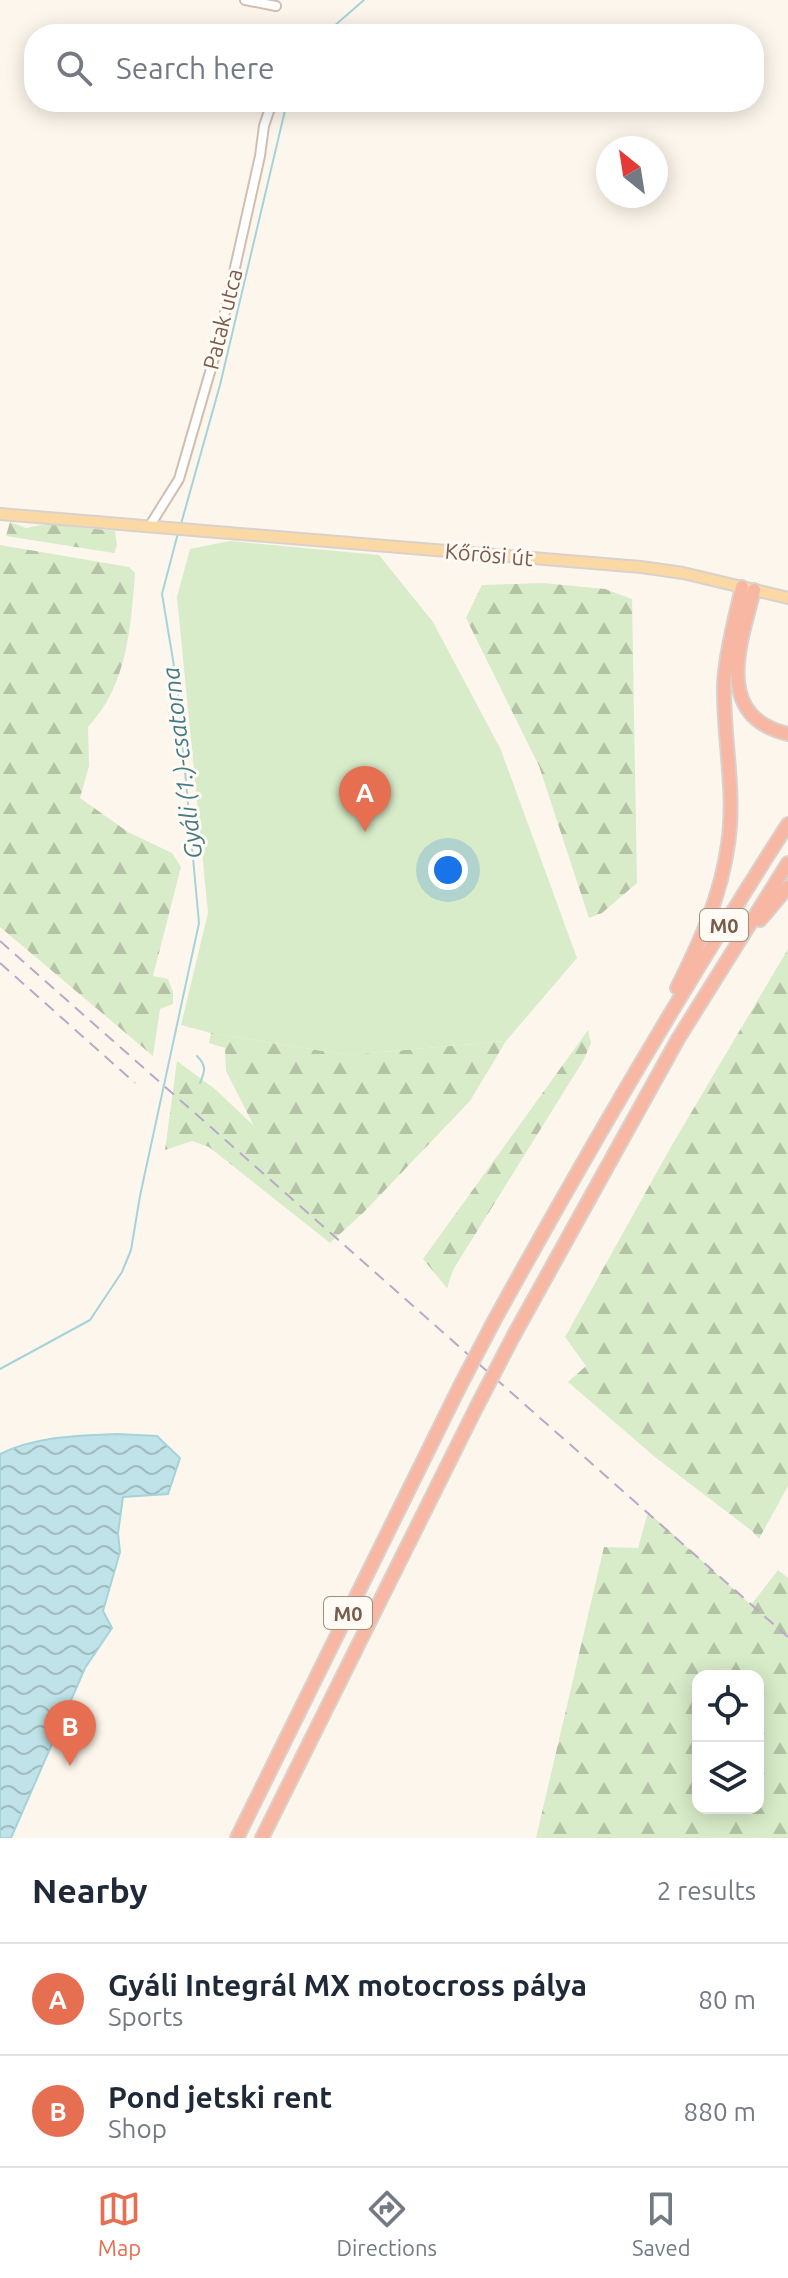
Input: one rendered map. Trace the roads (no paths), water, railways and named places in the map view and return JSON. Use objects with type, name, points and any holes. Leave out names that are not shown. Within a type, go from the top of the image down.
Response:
[{"type":"highway","points":[[748,589],[738,653],[737,685],[755,717],[769,728],[788,734]]},
{"type":"highway","points":[[662,1026],[672,997],[705,929],[725,861],[731,796],[724,685],[748,589]]},
{"type":"highway","name":"M0","points":[[237,1838],[494,1321],[662,1026],[788,824]]},
{"type":"highway","name":"M0","points":[[262,1838],[514,1335],[710,986],[788,863]]},
{"type":"highway","points":[[710,986],[788,887]]},
{"type":"main road","name":"Kőrösi út","points":[[0,514],[653,568],[788,598]]},
{"type":"street","points":[[245,0],[276,6]]},
{"type":"street","name":"Patak utca","points":[[149,527],[179,479],[217,348],[269,112]]},
{"type":"water","points":[[117,1434],[157,1436],[180,1458],[168,1494],[123,1497],[118,1533],[120,1552],[103,1611],[112,1628],[85,1668],[11,1838],[0,1838],[0,1454],[42,1440]]},
{"type":"waterway","name":"Gyáli (1.)-csatorna","points":[[336,24],[364,0]]},
{"type":"waterway","name":"Gyáli (1.)-csatorna","points":[[181,524],[220,385],[285,112]]},
{"type":"waterway","name":"Gyáli (1.)-csatorna","points":[[0,1369],[90,1320],[122,1272],[131,1250],[199,923],[177,684],[162,594],[178,533]]},
{"type":"waterway","points":[[197,1056],[204,1069],[200,1083]]},
{"type":"railway","points":[[0,941],[788,1637]]},
{"type":"railway","points":[[0,963],[135,1083]]},
{"type":"place","name":"Gyáli Integrál MX motocross pálya","points":[[365,832]]},
{"type":"place","name":"Pond jetski rent","points":[[70,1766]]}]
